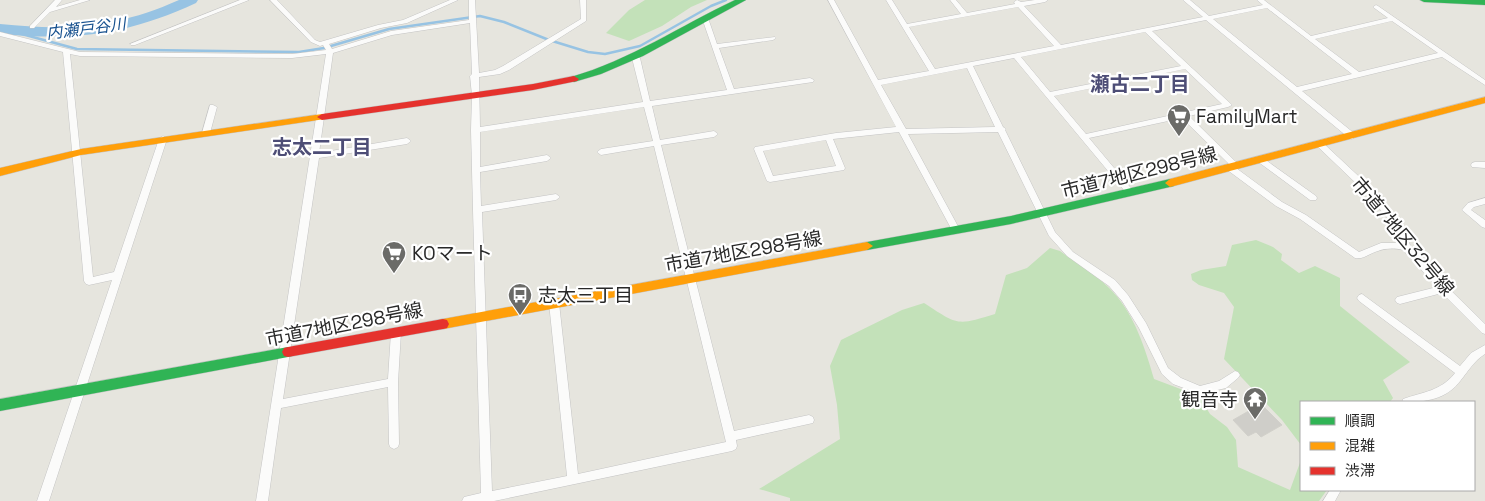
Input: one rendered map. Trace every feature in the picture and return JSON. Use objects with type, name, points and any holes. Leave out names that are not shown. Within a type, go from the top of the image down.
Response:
[{"type":"street","points":[[32,27],[59,0]]},
{"type":"street","points":[[48,11],[87,0]]},
{"type":"street","points":[[133,44],[246,0]]},
{"type":"street","points":[[273,0],[316,43],[380,26],[405,22],[455,0]]},
{"type":"street","points":[[472,0],[487,499]]},
{"type":"street","points":[[474,76],[497,72],[506,68],[584,20],[583,0]]},
{"type":"street","points":[[0,172],[77,153],[163,139],[476,95],[575,79],[636,58],[705,18],[742,0]]},
{"type":"street","points":[[831,0],[956,230]]},
{"type":"street","points":[[889,0],[934,72]]},
{"type":"street","points":[[953,0],[965,15]]},
{"type":"street","points":[[905,26],[965,15],[1018,2],[1046,0]]},
{"type":"street","points":[[1186,0],[1352,136]]},
{"type":"street","points":[[1260,0],[1358,75]]},
{"type":"street","points":[[1424,0],[1485,2]]},
{"type":"street","points":[[1018,2],[1059,48]]},
{"type":"street","points":[[877,83],[1268,6]]},
{"type":"street","points":[[1376,7],[1485,84]]},
{"type":"street","points":[[705,18],[731,92]]},
{"type":"street","points":[[1310,38],[1393,19]]},
{"type":"street","points":[[0,34],[66,52],[92,54],[282,56],[330,51],[391,33],[473,21]]},
{"type":"street","points":[[1084,137],[1228,106],[1147,30]]},
{"type":"street","points":[[715,46],[773,38]]},
{"type":"street","points":[[262,501],[321,117],[330,51],[325,42]]},
{"type":"street","points":[[66,52],[88,281],[118,275]]},
{"type":"street","points":[[1296,90],[1444,54]]},
{"type":"street","points":[[1016,56],[1131,193]]},
{"type":"street","points":[[468,501],[487,499],[732,446],[636,58]]},
{"type":"street","points":[[969,65],[1002,128],[1052,234],[1070,254],[1112,283],[1125,298],[1143,326],[1165,371],[1177,381],[1200,390],[1222,385],[1235,375]]},
{"type":"street","points":[[1049,95],[1186,67]]},
{"type":"street","points":[[475,130],[810,80]]},
{"type":"street","name":"市道7地区298号線","points":[[0,405],[956,230],[1131,193],[1485,100]]},
{"type":"street","points":[[206,133],[213,108]]},
{"type":"street","points":[[1184,115],[1232,167],[1279,204],[1304,217],[1358,256],[1377,246],[1392,244],[1406,247]]},
{"type":"street","points":[[829,138],[841,168],[770,179],[758,149],[829,138],[903,130],[1002,128]]},
{"type":"street","points":[[601,152],[714,134]]},
{"type":"street","points":[[43,501],[163,139]]},
{"type":"street","points":[[315,156],[407,141]]},
{"type":"street","name":"市道7地区32号線","points":[[1319,144],[1365,186],[1396,222],[1406,247],[1485,330]]},
{"type":"street","points":[[476,170],[547,158]]},
{"type":"street","points":[[1260,160],[1313,198]]},
{"type":"street","points":[[1475,165],[1485,165]]},
{"type":"street","points":[[477,210],[556,197]]},
{"type":"street","points":[[1485,201],[1471,205],[1466,210],[1485,225]]},
{"type":"street","points":[[1400,300],[1444,289]]},
{"type":"street","points":[[1362,298],[1461,372]]},
{"type":"street","points":[[554,303],[573,480]]},
{"type":"street","points":[[394,444],[393,382],[396,332]]},
{"type":"street","points":[[1412,401],[1433,396],[1446,388],[1461,372],[1472,356],[1485,349]]},
{"type":"street","points":[[276,405],[393,382]]},
{"type":"street","points":[[730,438],[809,420]]},
{"type":"green space","points":[[645,0],[707,0],[691,7],[662,26],[629,41],[606,33],[629,10]]},
{"type":"green space","points":[[1256,240],[1273,247],[1282,254],[1281,260],[1299,273],[1315,266],[1340,278],[1340,306],[1410,362],[1383,380],[1393,398],[1391,401],[1300,401],[1300,444],[1282,420],[1224,359],[1234,307],[1224,293],[1199,285],[1192,280],[1191,274],[1201,270],[1226,266],[1232,245]]},
{"type":"green space","points":[[1050,248],[1060,251],[1108,286],[1121,301],[1133,322],[1143,344],[1154,379],[1199,396],[1210,414],[1227,427],[1236,440],[1238,467],[1290,490],[1300,463],[1300,491],[1326,491],[1319,501],[790,501],[790,498],[759,489],[840,439],[837,405],[830,366],[841,340],[902,310],[924,303],[944,316],[964,322],[995,314],[1006,275],[1027,268]]},
{"type":"building","name":"観音寺","points":[[1261,404],[1282,425],[1261,437],[1256,432],[1248,436],[1233,420]]},
{"type":"waterway","name":"内瀬戸谷川","points":[[0,29],[52,33],[98,30],[143,20],[191,0]]},
{"type":"waterway","points":[[7,30],[77,49],[299,52],[324,48],[389,29],[480,16],[504,22],[549,40],[588,52],[605,54],[640,46],[711,6],[726,0]]},
{"type":"traffic: fast","points":[[574,79],[619,64],[742,0]]},
{"type":"traffic: fast","points":[[1424,0],[1485,2]]},
{"type":"traffic: fast","points":[[867,246],[1011,220],[1170,183]]},
{"type":"traffic: fast","points":[[0,405],[288,352]]},
{"type":"traffic: slow","points":[[1170,183],[1485,100]]},
{"type":"traffic: slow","points":[[0,172],[81,152],[322,117]]},
{"type":"traffic: slow","points":[[443,324],[867,246]]},
{"type":"traffic: jam","points":[[322,117],[533,87],[574,79]]},
{"type":"traffic: jam","points":[[288,352],[443,324]]},
{"type":"place","name":"FamilyMart","points":[[1179,137]]},
{"type":"place","name":"KOマート","points":[[394,274]]},
{"type":"place","name":"志太三丁目","points":[[520,316]]},
{"type":"place","name":"観音寺","points":[[1255,420]]},
{"type":"district","name":"瀬古二丁目","points":[[1140,84]]},
{"type":"district","name":"志太二丁目","points":[[322,147]]}]
